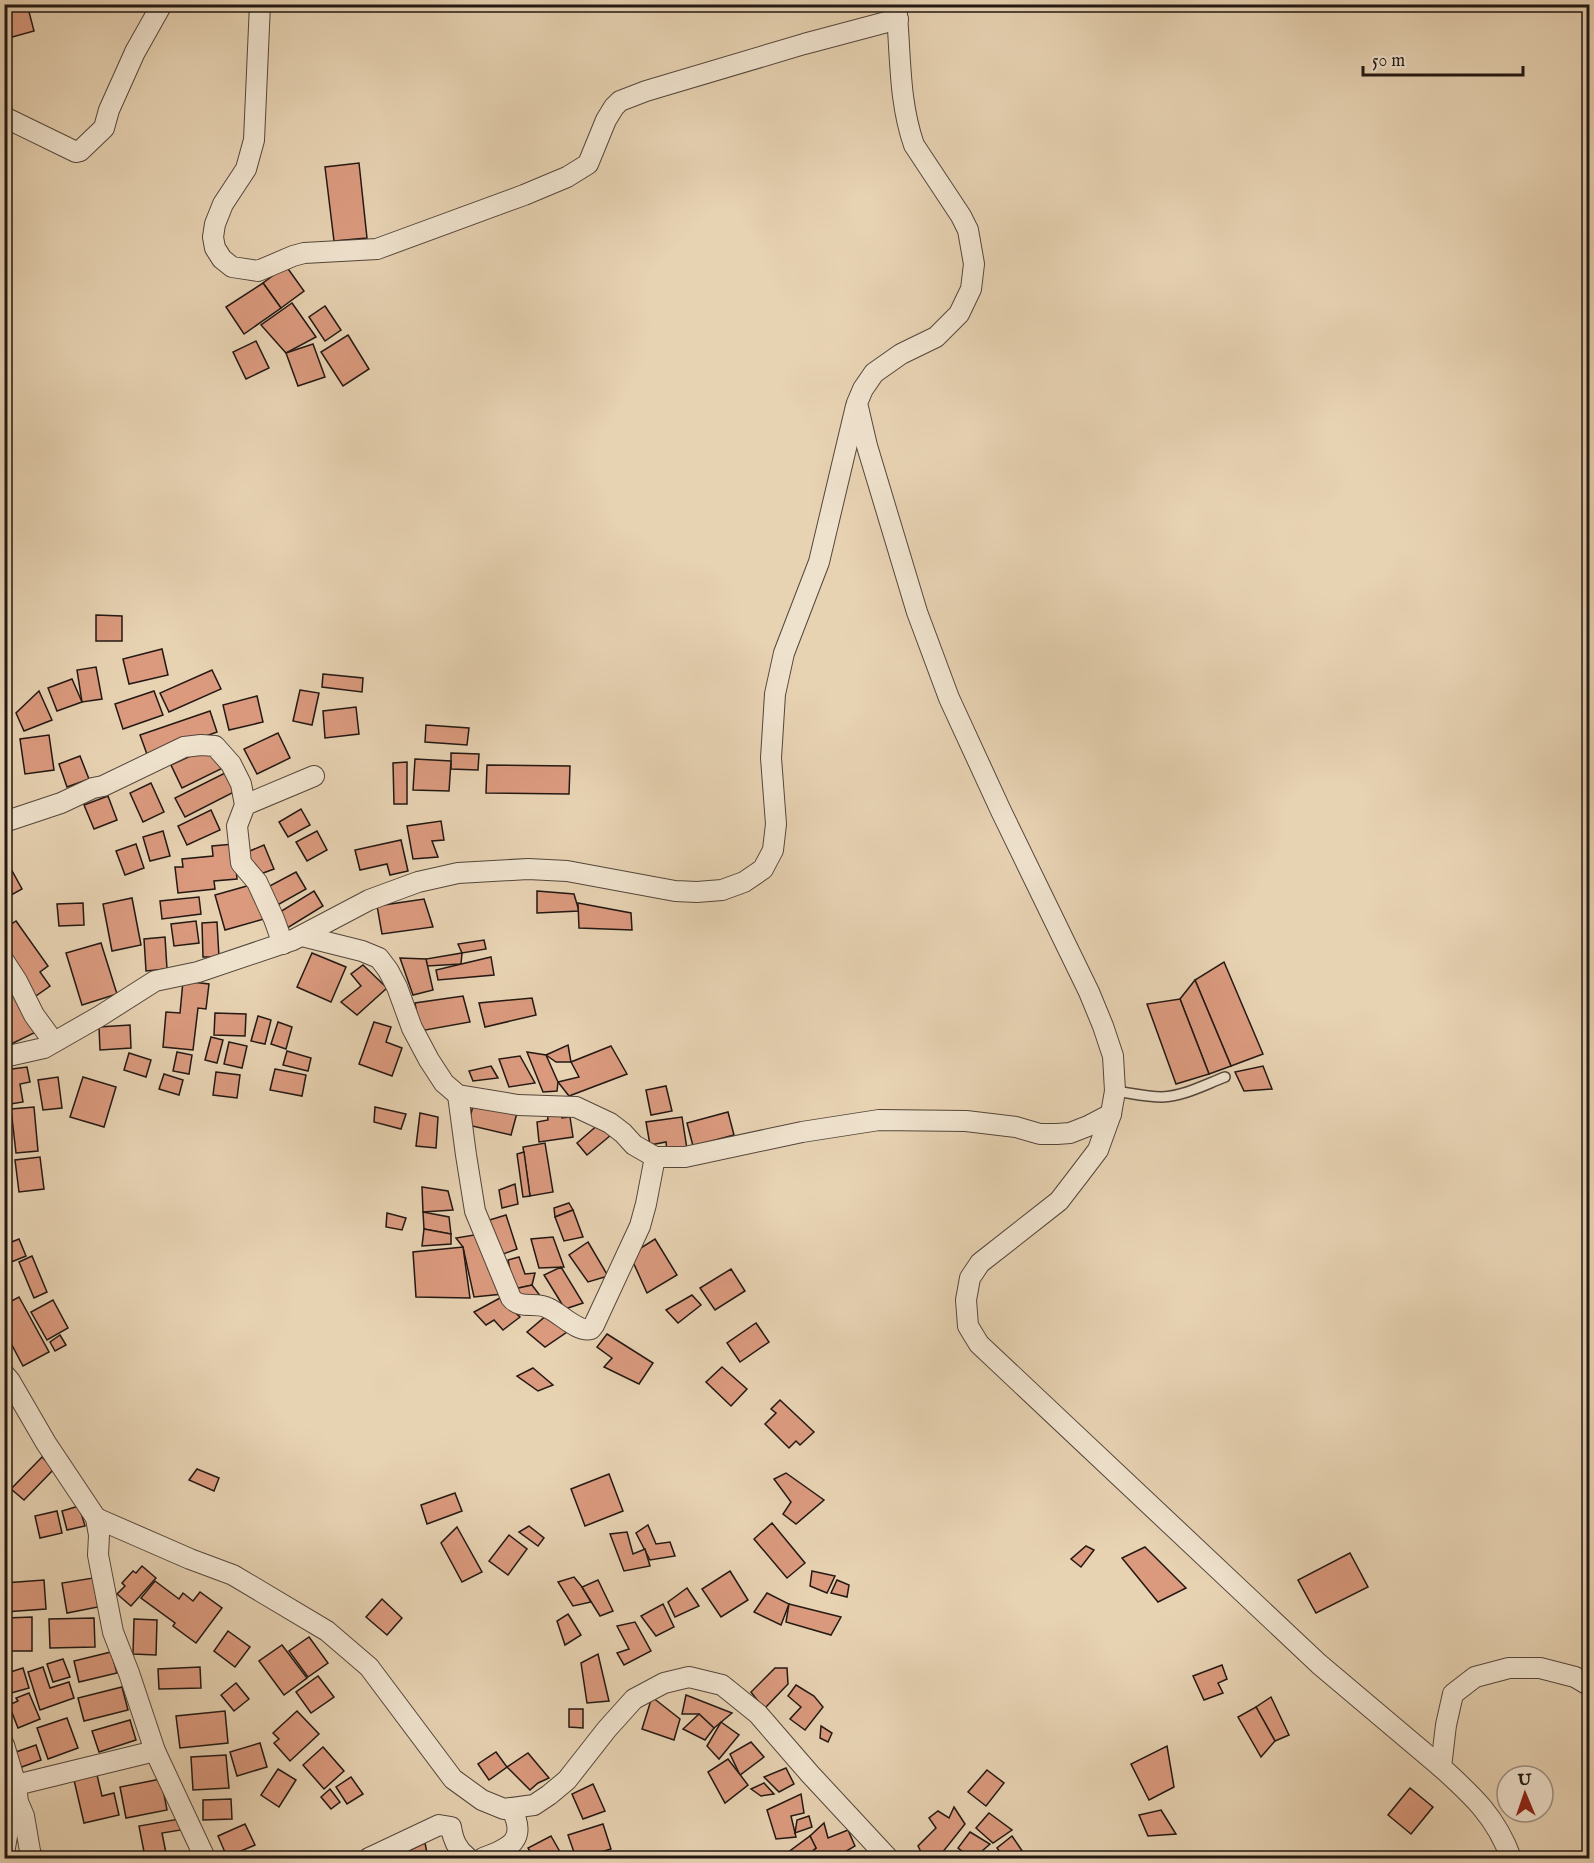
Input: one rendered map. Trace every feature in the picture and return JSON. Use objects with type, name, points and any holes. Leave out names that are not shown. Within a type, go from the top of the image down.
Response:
[{"type":"street","points":[[4,117],[76,152],[80,151],[104,128],[109,110],[135,52],[162,4]]},
{"type":"street","points":[[4,1057],[44,1048],[155,981],[198,972],[283,944],[369,900],[418,882],[458,873],[528,869],[567,872],[666,890],[697,892],[722,890],[744,882],[763,869],[773,850],[776,824],[771,758],[775,694],[779,674],[784,653],[819,562],[857,403],[874,373],[901,354],[936,337],[959,314],[971,289],[974,264],[968,230],[914,145],[910,132],[901,87],[897,12],[804,44],[646,91],[620,101],[606,120],[588,164],[567,177],[535,190],[377,249],[304,253],[258,271],[232,267],[222,259],[215,248],[213,237],[215,224],[223,204],[246,169],[254,140],[260,4]]},
{"type":"street","points":[[857,403],[870,458],[916,612],[949,698],[996,801],[1089,992],[1113,1056],[1114,1091],[1111,1114],[1098,1150],[1059,1201],[980,1263],[970,1278],[966,1300],[968,1326],[979,1344],[1319,1665],[1442,1767],[1466,1790],[1492,1819],[1511,1858]]},
{"type":"street","points":[[4,822],[103,786],[184,747],[215,746],[227,758],[241,784],[245,805],[237,826],[241,863],[257,882],[283,944]]},
{"type":"street","points":[[245,805],[314,776]]},
{"type":"street","points":[[302,936],[362,951],[379,958],[397,987],[412,1028],[429,1060],[444,1083],[458,1095],[518,1105],[576,1107],[610,1123],[634,1145],[655,1157],[685,1157],[802,1132],[879,1120],[966,1120],[1016,1127],[1040,1134],[1057,1134],[1088,1126],[1111,1114]]},
{"type":"street","points":[[4,961],[34,1015],[53,1041]]},
{"type":"street","points":[[458,1095],[475,1211],[511,1298],[517,1304],[548,1307],[582,1330],[591,1329],[594,1325],[640,1226],[655,1157]]},
{"type":"street","points":[[4,1374],[96,1518],[99,1535],[98,1555],[113,1632],[155,1751],[205,1858]]},
{"type":"street","points":[[96,1518],[233,1575],[327,1631],[369,1667],[453,1779],[482,1800],[504,1809],[534,1805],[567,1780],[607,1728],[634,1700],[664,1683],[689,1677],[722,1685],[758,1714],[888,1858]]},
{"type":"street","points":[[1442,1767],[1446,1725],[1454,1694],[1475,1677],[1509,1668],[1540,1668],[1575,1677],[1590,1686]]},
{"type":"street","points":[[4,1745],[16,1785],[18,1803],[24,1816],[32,1858]]},
{"type":"street","points":[[16,1785],[155,1751]]},
{"type":"street","points":[[4,1853],[16,1785]]},
{"type":"street","points":[[483,1858],[510,1845],[515,1839],[519,1825],[511,1808]]},
{"type":"street","points":[[369,1858],[432,1827],[445,1825],[451,1827],[453,1840],[461,1854],[468,1858]]},
{"type":"lane","points":[[1114,1091],[1159,1097],[1174,1096],[1225,1077]]},
{"type":"building","points":[[4,4],[27,4],[34,31],[5,39]]},
{"type":"building","points":[[359,163],[367,238],[334,241],[325,167]]},
{"type":"building","points":[[286,266],[304,291],[281,308],[263,283]]},
{"type":"building","points":[[263,283],[281,308],[244,334],[226,307]]},
{"type":"building","points":[[292,303],[316,337],[286,353],[261,325]]},
{"type":"building","points":[[325,306],[341,330],[325,341],[309,317]]},
{"type":"building","points":[[348,335],[369,369],[343,386],[321,352]]},
{"type":"building","points":[[256,341],[269,368],[246,379],[233,352]]},
{"type":"building","points":[[313,344],[325,377],[298,386],[286,353]]},
{"type":"building","points":[[96,615],[122,616],[122,641],[96,641]]},
{"type":"building","points":[[162,649],[168,675],[129,684],[123,659]]},
{"type":"building","points":[[96,667],[102,699],[82,702],[77,670]]},
{"type":"building","points":[[212,670],[221,689],[169,712],[160,693]]},
{"type":"building","points":[[323,674],[363,678],[362,692],[322,687]]},
{"type":"building","points":[[72,679],[82,702],[57,711],[48,688]]},
{"type":"building","points":[[300,690],[319,693],[312,725],[293,721]]},
{"type":"building","points":[[39,691],[52,720],[24,731],[16,713]]},
{"type":"building","points":[[154,691],[163,715],[123,729],[115,704]]},
{"type":"building","points":[[257,696],[263,722],[229,730],[223,705]]},
{"type":"building","points":[[356,707],[359,734],[325,738],[323,711]]},
{"type":"building","points":[[210,711],[217,732],[148,757],[140,735]]},
{"type":"building","points":[[426,725],[469,728],[467,745],[425,742]]},
{"type":"building","points":[[278,733],[290,758],[257,774],[244,749]]},
{"type":"building","points":[[49,735],[54,770],[25,774],[20,739]]},
{"type":"building","points":[[221,742],[231,764],[182,788],[171,765]]},
{"type":"building","points":[[451,753],[479,754],[478,770],[451,769]]},
{"type":"building","points":[[80,756],[89,779],[67,787],[59,764]]},
{"type":"building","points":[[415,759],[451,761],[449,791],[413,790]]},
{"type":"building","points":[[407,762],[407,804],[394,804],[393,763]]},
{"type":"building","points":[[487,765],[570,766],[569,794],[486,793]]},
{"type":"building","points":[[225,773],[234,792],[185,817],[175,798]]},
{"type":"building","points":[[151,783],[164,812],[143,822],[130,793]]},
{"type":"building","points":[[108,796],[117,820],[94,829],[84,805]]},
{"type":"building","points":[[301,809],[310,825],[288,837],[279,822]]},
{"type":"building","points":[[211,810],[220,830],[187,845],[178,826]]},
{"type":"building","points":[[441,821],[444,840],[432,841],[438,857],[413,859],[407,826]]},
{"type":"building","points":[[163,831],[170,856],[150,861],[143,837]]},
{"type":"building","points":[[317,831],[327,850],[307,861],[296,842]]},
{"type":"building","points":[[401,840],[408,871],[390,875],[387,864],[360,870],[355,850]]},
{"type":"building","points":[[136,844],[144,868],[125,875],[116,851]]},
{"type":"building","points":[[234,844],[237,879],[214,881],[215,889],[178,893],[175,867],[183,867],[182,859],[213,856],[212,846]]},
{"type":"building","points":[[264,845],[274,869],[255,876],[245,853]]},
{"type":"building","points":[[10,867],[22,889],[4,899],[4,870]]},
{"type":"building","points":[[296,872],[306,889],[274,907],[264,889]]},
{"type":"building","points":[[254,884],[264,919],[225,930],[215,895]]},
{"type":"building","points":[[314,891],[323,906],[284,930],[275,915]]},
{"type":"building","points":[[537,891],[574,894],[579,911],[537,913]]},
{"type":"building","points":[[199,897],[201,914],[162,919],[160,901]]},
{"type":"building","points":[[132,898],[141,945],[112,951],[103,904]]},
{"type":"building","points":[[424,899],[433,927],[382,934],[377,906]]},
{"type":"building","points":[[83,903],[84,925],[59,926],[57,904]]},
{"type":"building","points":[[578,903],[631,913],[632,930],[579,928]]},
{"type":"building","points":[[16,921],[48,966],[40,972],[50,986],[33,998],[4,958],[4,929]]},
{"type":"building","points":[[196,921],[199,943],[174,946],[171,924]]},
{"type":"building","points":[[217,922],[219,957],[203,957],[202,923]]},
{"type":"building","points":[[165,937],[167,969],[146,971],[144,939]]},
{"type":"building","points":[[484,940],[486,949],[462,953],[458,944]]},
{"type":"building","points":[[101,943],[117,994],[82,1005],[66,953]]},
{"type":"building","points":[[312,953],[346,967],[331,1002],[297,987]]},
{"type":"building","points":[[462,953],[461,964],[427,966],[426,959]]},
{"type":"building","points":[[491,957],[494,975],[438,980],[436,970]]},
{"type":"building","points":[[400,958],[426,959],[433,990],[413,995]]},
{"type":"building","points":[[1224,962],[1263,1054],[1231,1066],[1195,980]]},
{"type":"building","points":[[363,965],[387,988],[357,1015],[341,1002],[361,986],[351,974]]},
{"type":"building","points":[[4,967],[36,1032],[5,1047],[4,1046]]},
{"type":"building","points":[[1195,980],[1231,1066],[1209,1074],[1180,999]]},
{"type":"building","points":[[183,981],[209,984],[206,1009],[198,1008],[193,1050],[163,1047],[166,1012],[180,1013]]},
{"type":"building","points":[[463,996],[470,1022],[420,1031],[415,1003]]},
{"type":"building","points":[[532,998],[536,1015],[485,1027],[479,1003]]},
{"type":"building","points":[[1180,999],[1209,1074],[1176,1084],[1147,1004]]},
{"type":"building","points":[[215,1013],[246,1014],[245,1036],[214,1035]]},
{"type":"building","points":[[258,1016],[271,1020],[265,1044],[251,1041]]},
{"type":"building","points":[[278,1022],[292,1027],[286,1049],[271,1044]]},
{"type":"building","points":[[374,1022],[391,1027],[386,1042],[402,1048],[392,1076],[359,1064]]},
{"type":"building","points":[[130,1025],[131,1048],[100,1050],[99,1027]]},
{"type":"building","points":[[211,1037],[223,1040],[217,1063],[205,1060]]},
{"type":"building","points":[[229,1042],[247,1046],[242,1068],[224,1064]]},
{"type":"building","points":[[568,1045],[571,1062],[556,1062],[546,1055]]},
{"type":"building","points":[[611,1046],[627,1074],[569,1096],[558,1082],[579,1077],[571,1062]]},
{"type":"building","points":[[287,1051],[311,1058],[308,1071],[283,1065]]},
{"type":"building","points":[[177,1052],[192,1055],[189,1074],[173,1071]]},
{"type":"building","points":[[527,1052],[546,1055],[558,1082],[557,1091],[543,1092]]},
{"type":"building","points":[[129,1053],[151,1060],[146,1077],[124,1070]]},
{"type":"building","points":[[520,1056],[535,1083],[509,1087],[499,1059]]},
{"type":"building","points":[[491,1066],[498,1078],[473,1081],[469,1071]]},
{"type":"building","points":[[1263,1066],[1272,1089],[1244,1091],[1235,1072]]},
{"type":"building","points":[[27,1067],[30,1082],[20,1084],[23,1102],[4,1105],[4,1070]]},
{"type":"building","points":[[275,1069],[306,1075],[302,1096],[270,1090]]},
{"type":"building","points":[[216,1072],[240,1075],[237,1098],[213,1095]]},
{"type":"building","points":[[164,1074],[183,1080],[179,1095],[159,1089]]},
{"type":"building","points":[[58,1077],[62,1108],[43,1110],[38,1080]]},
{"type":"building","points":[[83,1077],[116,1087],[104,1127],[70,1117]]},
{"type":"building","points":[[666,1086],[672,1111],[651,1115],[646,1090]]},
{"type":"building","points":[[474,1102],[517,1113],[511,1135],[468,1125]]},
{"type":"building","points":[[34,1107],[38,1151],[16,1153],[11,1109]]},
{"type":"building","points":[[375,1107],[406,1114],[401,1129],[374,1122]]},
{"type":"building","points":[[561,1108],[562,1118],[570,1117],[573,1137],[539,1142],[537,1122],[548,1120],[547,1110]]},
{"type":"building","points":[[728,1112],[734,1135],[693,1146],[687,1123]]},
{"type":"building","points":[[420,1113],[438,1117],[436,1148],[416,1146]]},
{"type":"building","points":[[682,1117],[687,1149],[667,1152],[666,1142],[650,1145],[646,1122]]},
{"type":"building","points":[[600,1123],[611,1135],[587,1155],[577,1143]]},
{"type":"building","points":[[545,1143],[553,1192],[530,1196],[523,1147]]},
{"type":"building","points":[[524,1152],[530,1196],[523,1197],[517,1154]]},
{"type":"building","points":[[40,1157],[44,1189],[19,1192],[15,1160]]},
{"type":"building","points":[[515,1184],[518,1204],[502,1208],[499,1190]]},
{"type":"building","points":[[422,1187],[448,1191],[453,1210],[423,1212]]},
{"type":"building","points":[[569,1203],[573,1210],[555,1217],[554,1208]]},
{"type":"building","points":[[573,1210],[583,1237],[564,1241],[555,1217]]},
{"type":"building","points":[[423,1212],[449,1217],[451,1234],[424,1229]]},
{"type":"building","points":[[387,1213],[406,1218],[402,1230],[386,1227]]},
{"type":"building","points":[[506,1215],[517,1249],[495,1257],[483,1222]]},
{"type":"building","points":[[424,1229],[451,1234],[451,1244],[422,1246]]},
{"type":"building","points":[[480,1234],[488,1269],[498,1270],[503,1294],[474,1297],[463,1247],[456,1238]]},
{"type":"building","points":[[553,1237],[564,1267],[539,1268],[531,1239]]},
{"type":"building","points":[[19,1239],[26,1256],[4,1265],[4,1245]]},
{"type":"building","points":[[655,1239],[677,1275],[647,1293],[633,1262],[636,1251]]},
{"type":"building","points":[[588,1242],[608,1276],[588,1282],[569,1255]]},
{"type":"building","points":[[463,1247],[470,1298],[416,1297],[413,1252]]},
{"type":"building","points":[[32,1256],[47,1292],[34,1298],[19,1262]]},
{"type":"building","points":[[519,1257],[525,1274],[535,1273],[532,1285],[514,1289],[508,1260]]},
{"type":"building","points":[[561,1267],[583,1303],[565,1309],[544,1275]]},
{"type":"building","points":[[731,1269],[745,1291],[715,1310],[700,1288]]},
{"type":"building","points":[[532,1285],[541,1297],[518,1300],[514,1289]]},
{"type":"building","points":[[692,1295],[701,1305],[678,1323],[666,1310]]},
{"type":"building","points":[[19,1297],[49,1352],[23,1366],[4,1330],[4,1305]]},
{"type":"building","points":[[500,1298],[520,1317],[503,1330],[494,1320],[486,1325],[474,1312]]},
{"type":"building","points":[[53,1300],[68,1328],[47,1340],[31,1312]]},
{"type":"building","points":[[547,1315],[570,1330],[545,1347],[527,1332]]},
{"type":"building","points":[[756,1323],[769,1342],[740,1362],[727,1343]]},
{"type":"building","points":[[607,1334],[653,1363],[639,1384],[604,1367],[612,1358],[597,1347]]},
{"type":"building","points":[[60,1335],[66,1345],[55,1351],[50,1342]]},
{"type":"building","points":[[722,1367],[747,1389],[731,1406],[706,1382]]},
{"type":"building","points":[[533,1368],[553,1385],[538,1391],[517,1376]]},
{"type":"building","points":[[780,1400],[814,1432],[800,1445],[796,1441],[789,1448],[765,1424],[776,1413],[771,1409]]},
{"type":"building","points":[[42,1457],[54,1469],[24,1500],[11,1489]]},
{"type":"building","points":[[197,1469],[219,1478],[214,1491],[189,1480]]},
{"type":"building","points":[[786,1473],[824,1500],[796,1524],[783,1514],[791,1502],[774,1479]]},
{"type":"building","points":[[609,1474],[623,1511],[585,1526],[571,1489]]},
{"type":"building","points":[[455,1493],[462,1511],[427,1524],[421,1505]]},
{"type":"building","points":[[79,1506],[85,1526],[67,1530],[62,1511]]},
{"type":"building","points":[[57,1511],[62,1533],[40,1538],[35,1516]]},
{"type":"building","points":[[772,1523],[805,1563],[787,1578],[754,1539]]},
{"type":"building","points":[[648,1525],[656,1544],[670,1542],[675,1556],[650,1560],[636,1533]]},
{"type":"building","points":[[529,1526],[544,1538],[538,1546],[519,1532]]},
{"type":"building","points":[[457,1527],[482,1572],[462,1582],[441,1543]]},
{"type":"building","points":[[627,1532],[633,1554],[645,1549],[650,1566],[624,1571],[610,1534]]},
{"type":"building","points":[[509,1535],[527,1549],[508,1575],[489,1561]]},
{"type":"building","points":[[1086,1546],[1094,1550],[1081,1567],[1071,1559]]},
{"type":"building","points":[[1145,1547],[1186,1588],[1158,1602],[1122,1558]]},
{"type":"building","points":[[1350,1553],[1368,1587],[1316,1613],[1298,1580]]},
{"type":"building","points":[[142,1566],[156,1578],[131,1606],[117,1594],[125,1586],[122,1583],[133,1571],[136,1573]]},
{"type":"building","points":[[730,1571],[748,1600],[721,1617],[702,1589]]},
{"type":"building","points":[[812,1571],[835,1576],[827,1593],[810,1586]]},
{"type":"building","points":[[574,1577],[591,1602],[573,1606],[558,1582]]},
{"type":"building","points":[[93,1578],[98,1607],[67,1613],[62,1583]]},
{"type":"building","points":[[44,1580],[46,1609],[4,1612],[4,1583]]},
{"type":"building","points":[[598,1580],[613,1611],[600,1616],[582,1587]]},
{"type":"building","points":[[837,1580],[849,1585],[847,1597],[831,1593]]},
{"type":"building","points":[[155,1581],[179,1599],[183,1593],[193,1601],[200,1592],[222,1608],[196,1643],[173,1626],[175,1623],[141,1598]]},
{"type":"building","points":[[687,1588],[699,1606],[675,1617],[668,1602]]},
{"type":"building","points":[[767,1593],[789,1604],[781,1625],[754,1612]]},
{"type":"building","points":[[382,1599],[402,1618],[387,1635],[366,1617]]},
{"type":"building","points":[[663,1604],[674,1627],[656,1636],[641,1616]]},
{"type":"building","points":[[789,1604],[841,1617],[831,1635],[786,1622]]},
{"type":"building","points":[[568,1614],[581,1635],[565,1645],[557,1621]]},
{"type":"building","points":[[32,1617],[32,1651],[4,1651],[6,1618]]},
{"type":"building","points":[[94,1618],[95,1647],[50,1648],[49,1619]]},
{"type":"building","points":[[134,1619],[157,1620],[156,1655],[133,1654]]},
{"type":"building","points":[[635,1622],[651,1651],[624,1665],[617,1653],[629,1649],[617,1626]]},
{"type":"building","points":[[228,1631],[250,1647],[235,1667],[214,1651]]},
{"type":"building","points":[[309,1637],[328,1663],[308,1677],[289,1651]]},
{"type":"building","points":[[282,1645],[307,1678],[284,1695],[259,1661]]},
{"type":"building","points":[[111,1652],[117,1673],[79,1682],[74,1661]]},
{"type":"building","points":[[598,1654],[609,1701],[587,1703],[581,1663]]},
{"type":"building","points":[[63,1659],[70,1677],[53,1682],[47,1664]]},
{"type":"building","points":[[1222,1665],[1227,1679],[1218,1683],[1223,1693],[1204,1700],[1193,1676]]},
{"type":"building","points":[[43,1667],[50,1688],[69,1682],[74,1698],[40,1710],[28,1672]]},
{"type":"building","points":[[200,1667],[201,1688],[159,1689],[158,1669]]},
{"type":"building","points":[[23,1668],[29,1688],[4,1695],[4,1674]]},
{"type":"building","points":[[775,1668],[787,1668],[788,1684],[764,1709],[751,1692]]},
{"type":"building","points":[[318,1676],[334,1697],[311,1713],[296,1692]]},
{"type":"building","points":[[236,1683],[249,1699],[234,1711],[221,1695]]},
{"type":"building","points":[[796,1685],[814,1696],[823,1707],[805,1730],[790,1719],[801,1707],[788,1696]]},
{"type":"building","points":[[122,1687],[128,1710],[84,1721],[78,1698]]},
{"type":"building","points":[[29,1693],[40,1719],[18,1728],[9,1705],[18,1701],[16,1698]]},
{"type":"building","points":[[686,1695],[732,1713],[714,1728],[699,1714],[682,1714]]},
{"type":"building","points":[[652,1697],[680,1719],[674,1740],[642,1729]]},
{"type":"building","points":[[1271,1697],[1289,1735],[1275,1741],[1256,1707]]},
{"type":"building","points":[[1256,1707],[1275,1741],[1261,1757],[1238,1717]]},
{"type":"building","points":[[569,1709],[583,1709],[583,1728],[569,1727]]},
{"type":"building","points":[[225,1711],[228,1743],[180,1748],[176,1716]]},
{"type":"building","points":[[297,1711],[319,1734],[290,1761],[274,1743],[279,1739],[273,1733]]},
{"type":"building","points":[[699,1714],[714,1728],[705,1740],[683,1729]]},
{"type":"building","points":[[67,1718],[78,1748],[48,1759],[37,1728]]},
{"type":"building","points":[[130,1720],[136,1740],[99,1752],[92,1731]]},
{"type":"building","points":[[721,1722],[739,1735],[719,1759],[707,1746]]},
{"type":"building","points":[[821,1726],[832,1733],[828,1742],[820,1738]]},
{"type":"building","points":[[751,1742],[764,1757],[740,1775],[730,1754]]},
{"type":"building","points":[[260,1743],[267,1767],[237,1776],[230,1752]]},
{"type":"building","points":[[36,1745],[41,1760],[19,1768],[13,1753]]},
{"type":"building","points":[[1167,1746],[1174,1787],[1149,1800],[1131,1764]]},
{"type":"building","points":[[323,1747],[344,1771],[324,1789],[303,1765]]},
{"type":"building","points":[[496,1752],[507,1767],[489,1780],[478,1764]]},
{"type":"building","points":[[528,1753],[549,1778],[530,1790],[507,1767]]},
{"type":"building","points":[[226,1755],[229,1788],[193,1790],[191,1757]]},
{"type":"building","points":[[728,1759],[748,1785],[725,1803],[708,1772]]},
{"type":"building","points":[[786,1768],[794,1784],[779,1792],[764,1777]]},
{"type":"building","points":[[278,1769],[296,1780],[279,1807],[261,1795]]},
{"type":"building","points":[[987,1770],[1004,1783],[986,1806],[968,1792]]},
{"type":"building","points":[[97,1775],[102,1796],[114,1793],[119,1815],[84,1823],[74,1780]]},
{"type":"building","points":[[351,1777],[363,1794],[347,1804],[336,1787]]},
{"type":"building","points":[[161,1779],[167,1810],[126,1818],[120,1787]]},
{"type":"building","points":[[764,1783],[774,1794],[761,1796],[751,1789]]},
{"type":"building","points":[[593,1784],[605,1811],[583,1819],[572,1794]]},
{"type":"building","points":[[1410,1788],[1433,1807],[1411,1834],[1388,1815]]},
{"type":"building","points":[[330,1789],[340,1802],[331,1809],[321,1797]]},
{"type":"building","points":[[801,1794],[804,1813],[791,1816],[796,1837],[776,1839],[767,1810]]},
{"type":"building","points":[[231,1799],[232,1819],[203,1820],[203,1800]]},
{"type":"building","points":[[954,1807],[965,1824],[938,1858],[924,1858],[918,1846],[936,1828],[929,1818],[938,1811],[949,1818]]},
{"type":"building","points":[[1161,1810],[1176,1834],[1148,1836],[1139,1815]]},
{"type":"building","points":[[989,1813],[1012,1830],[993,1843],[976,1828]]},
{"type":"building","points":[[809,1816],[812,1827],[795,1833],[797,1820]]},
{"type":"building","points":[[179,1819],[181,1830],[162,1833],[166,1853],[145,1857],[139,1826]]},
{"type":"building","points":[[824,1823],[828,1838],[848,1830],[855,1846],[835,1858],[804,1858],[816,1848],[810,1836]]},
{"type":"building","points":[[245,1824],[255,1845],[227,1857],[218,1836]]},
{"type":"building","points":[[603,1824],[611,1849],[576,1858],[568,1835]]},
{"type":"building","points":[[970,1832],[990,1844],[974,1858],[958,1848]]},
{"type":"building","points":[[551,1836],[563,1857],[570,1853],[573,1858],[534,1858],[528,1848]]},
{"type":"building","points":[[810,1836],[816,1848],[804,1858],[789,1858],[787,1853]]},
{"type":"building","points":[[1012,1836],[1025,1855],[1020,1858],[1004,1858],[997,1848]]},
{"type":"building","points":[[425,1843],[428,1858],[393,1858]]}]
